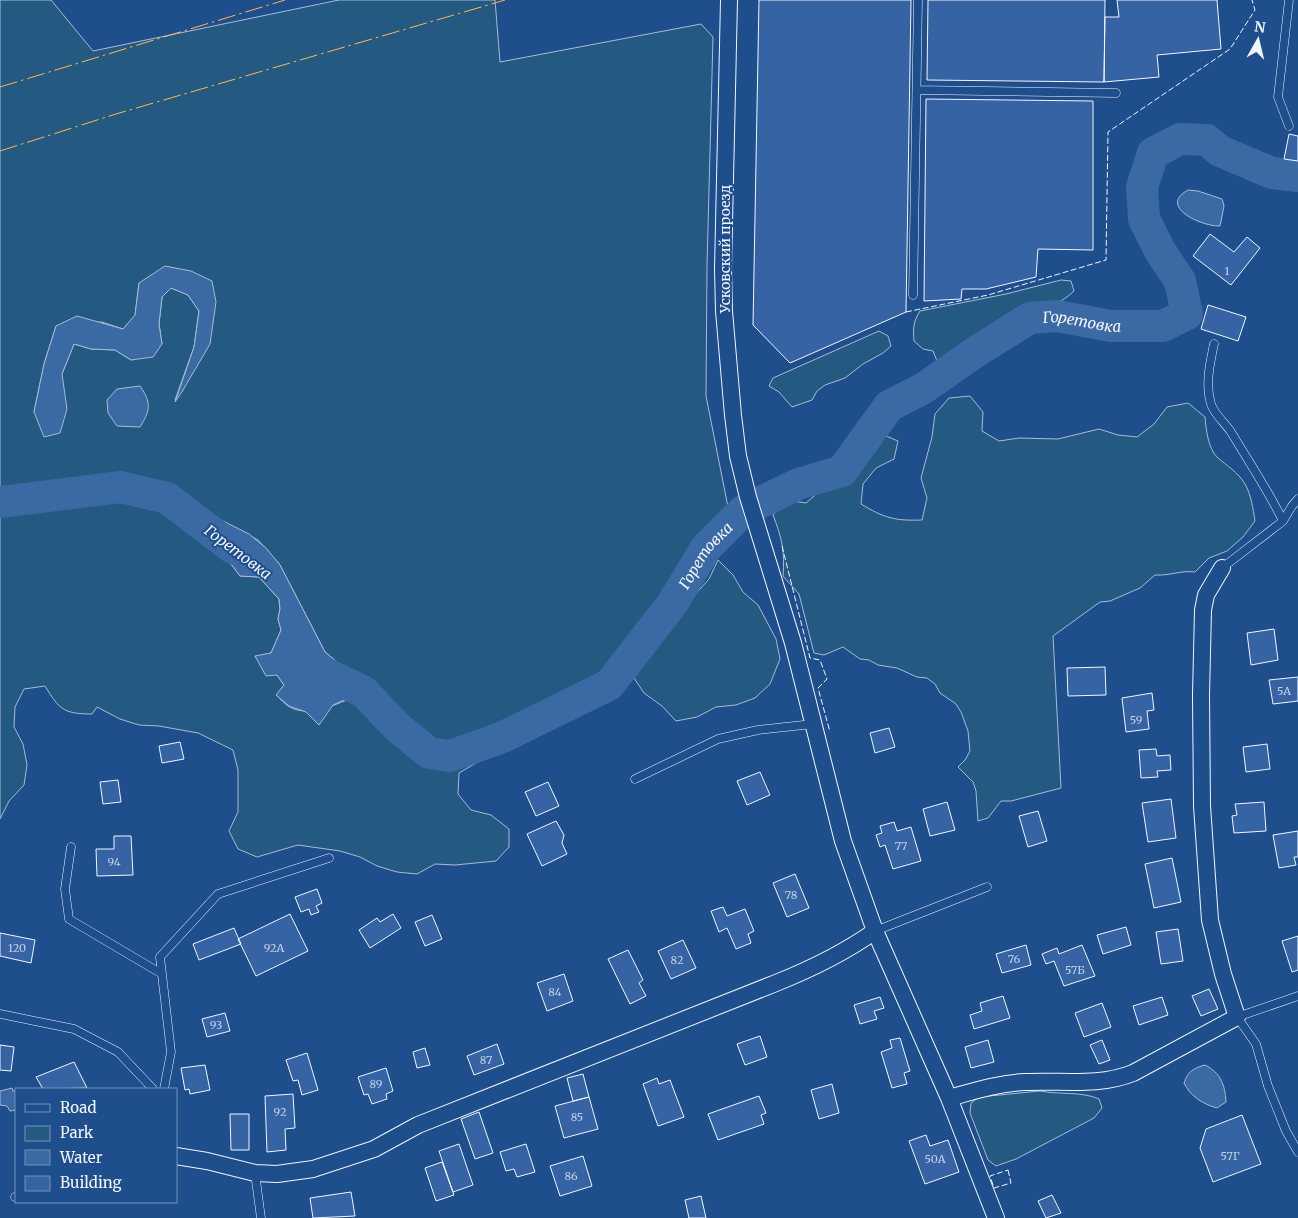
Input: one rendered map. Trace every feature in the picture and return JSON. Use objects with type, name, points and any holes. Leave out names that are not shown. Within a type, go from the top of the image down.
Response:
[{"type":"street","name":"Усковский проезд","points":[[729,0],[723,259],[724,311],[738,456],[760,538],[793,643],[844,841],[875,931],[949,1098],[996,1218]]},
{"type":"street","points":[[949,1098],[996,1085],[1024,1082],[1089,1082],[1121,1078],[1237,1017],[1223,974],[1210,920],[1202,806],[1201,696],[1203,610],[1206,595],[1222,568]]},
{"type":"street","points":[[178,1156],[255,1172],[277,1174],[313,1169],[374,1149],[418,1125],[814,968],[875,931]]},
{"type":"lane","points":[[913,295],[918,0]]},
{"type":"lane","points":[[1289,0],[1278,97],[1289,126]]},
{"type":"lane","points":[[917,90],[1116,93]]},
{"type":"lane","points":[[1214,344],[1208,372],[1211,406],[1227,427],[1268,491],[1283,521]]},
{"type":"lane","points":[[1222,568],[1283,521],[1298,500]]},
{"type":"lane","points":[[635,779],[718,739],[758,730],[813,724]]},
{"type":"lane","points":[[72,847],[65,889],[70,919],[162,974]]},
{"type":"lane","points":[[164,1088],[171,1052],[160,957],[218,894],[329,858]]},
{"type":"lane","points":[[875,931],[987,887]]},
{"type":"lane","points":[[1298,996],[1237,1017],[1256,1044],[1268,1086],[1286,1131],[1298,1152]]},
{"type":"lane","points":[[0,1014],[74,1029],[118,1052],[152,1088]]},
{"type":"lane","points":[[255,1172],[261,1218]]},
{"type":"green space","points":[[0,0],[51,0],[93,51],[339,0],[495,0],[500,62],[701,24],[713,37],[707,266],[706,396],[728,507],[727,512],[711,522],[675,585],[614,662],[560,701],[493,731],[491,751],[459,773],[458,794],[471,810],[491,815],[509,829],[509,847],[496,861],[455,865],[435,864],[417,874],[397,872],[340,851],[298,845],[257,857],[238,849],[229,831],[238,812],[238,770],[233,750],[198,733],[159,726],[139,725],[120,719],[97,707],[92,714],[68,711],[58,705],[45,686],[24,689],[15,707],[14,727],[23,744],[27,765],[24,785],[9,801],[0,819]],"holes":[[[211,281],[183,390],[175,400],[194,347],[199,311],[188,295],[171,288],[162,297],[159,324],[162,344],[131,360],[115,350],[91,349],[74,344],[62,374],[34,412],[44,364],[56,326],[102,322],[123,329],[135,316],[139,283]],[[195,507],[258,540],[280,565],[325,652],[371,690],[330,707],[307,711],[297,710],[288,706],[277,695],[284,685],[277,675],[255,657],[271,653],[281,630],[278,619],[279,599],[259,577],[240,576],[215,546],[196,534],[199,515]]]},
{"type":"green space","points":[[1061,280],[1071,281],[1074,291],[1065,298],[1044,309],[990,330],[964,350],[955,354],[937,361],[933,351],[923,349],[914,341],[914,326],[920,311],[1006,294]]},
{"type":"green space","points":[[879,331],[888,336],[891,346],[845,378],[825,385],[817,391],[812,400],[792,407],[779,392],[769,386],[773,378]]},
{"type":"green space","points":[[970,396],[983,412],[982,431],[999,441],[1019,438],[1058,439],[1099,429],[1118,435],[1137,437],[1154,424],[1167,407],[1188,403],[1205,417],[1211,449],[1245,484],[1255,521],[1243,537],[1227,551],[1209,558],[1195,572],[1155,575],[1140,588],[1110,601],[1100,602],[1053,636],[1061,788],[1011,801],[1001,801],[988,818],[978,821],[976,791],[973,782],[958,767],[970,751],[968,731],[956,704],[940,693],[935,684],[927,678],[917,677],[897,668],[878,665],[869,660],[860,659],[843,647],[824,655],[814,653],[799,594],[783,576],[784,560],[782,545],[773,515],[786,500],[806,503],[852,463],[863,447],[879,433],[898,441],[894,459],[876,468],[863,484],[861,504],[876,513],[890,518],[922,520],[927,498],[921,478],[932,437],[935,414],[949,398]]},
{"type":"green space","points":[[718,560],[733,575],[743,592],[758,605],[776,639],[780,659],[770,684],[755,698],[736,705],[716,707],[697,717],[676,721],[662,706],[644,693],[632,675],[640,656],[657,642],[668,625],[709,579]]},
{"type":"green space","points":[[1040,1091],[1092,1097],[1099,1099],[1102,1108],[1094,1118],[1016,1159],[996,1166],[988,1160],[970,1113],[971,1103],[979,1097]]},
{"type":"water","points":[[1188,190],[1198,191],[1222,199],[1224,206],[1220,226],[1194,220],[1180,209],[1178,203],[1180,196]]},
{"type":"water","points":[[165,266],[191,271],[212,281],[216,302],[210,344],[175,402],[194,347],[199,311],[188,295],[171,288],[162,297],[159,324],[162,344],[153,357],[131,360],[115,350],[91,349],[74,344],[62,374],[67,409],[60,433],[44,437],[34,412],[44,364],[56,326],[77,316],[123,329],[135,315],[139,283]]},
{"type":"water","points":[[140,386],[148,402],[148,411],[140,427],[117,426],[108,413],[107,400],[117,389]]},
{"type":"water","points":[[195,507],[249,534],[266,548],[280,565],[325,652],[371,690],[333,705],[319,725],[306,712],[289,706],[276,695],[284,685],[277,675],[266,676],[255,656],[271,653],[281,630],[278,619],[279,599],[259,577],[240,576],[215,546],[196,534],[199,515]]},
{"type":"water","points":[[1205,1065],[1215,1072],[1225,1090],[1226,1102],[1217,1108],[1198,1099],[1184,1083],[1192,1071]]},
{"type":"water","points":[[12,1088],[15,1091],[15,1110],[10,1111],[7,1106],[0,1105],[0,1091]]},
{"type":"building","points":[[759,0],[911,0],[906,312],[790,363],[753,325]]},
{"type":"building","points":[[928,0],[1105,0],[1104,82],[927,80]]},
{"type":"building","points":[[1117,0],[1217,0],[1221,49],[1157,55],[1159,77],[1104,82],[1105,17],[1119,17]]},
{"type":"building","points":[[926,99],[1093,101],[1093,250],[1038,249],[1036,277],[986,289],[962,289],[961,299],[924,301]]},
{"type":"building","points":[[1289,134],[1298,136],[1298,161],[1284,159]]},
{"type":"building","points":[[1210,234],[1234,252],[1247,237],[1260,248],[1231,285],[1193,256]]},
{"type":"building","points":[[1208,305],[1246,317],[1238,341],[1201,329]]},
{"type":"building","points":[[1274,629],[1278,660],[1251,665],[1247,633]]},
{"type":"building","points":[[1105,667],[1106,695],[1068,696],[1067,668]]},
{"type":"building","points":[[1298,677],[1298,701],[1273,704],[1269,680]]},
{"type":"building","points":[[1152,693],[1154,710],[1147,711],[1149,729],[1126,732],[1122,698]]},
{"type":"building","points":[[889,728],[895,747],[875,753],[870,733]]},
{"type":"building","points":[[180,742],[184,759],[162,763],[159,746]]},
{"type":"building","points":[[1267,744],[1270,769],[1246,772],[1243,747]]},
{"type":"building","points":[[1156,749],[1157,756],[1170,755],[1171,770],[1157,771],[1158,777],[1141,778],[1139,750]]},
{"type":"building","points":[[760,772],[770,795],[747,805],[737,781]]},
{"type":"building","points":[[118,780],[121,802],[103,804],[100,782]]},
{"type":"building","points":[[548,782],[559,806],[536,816],[525,792]]},
{"type":"building","points":[[1171,799],[1176,838],[1148,842],[1142,803]]},
{"type":"building","points":[[947,802],[955,830],[930,836],[923,809]]},
{"type":"building","points":[[1264,802],[1266,831],[1234,833],[1232,816],[1237,815],[1235,804]]},
{"type":"building","points":[[1038,811],[1047,841],[1028,847],[1019,816]]},
{"type":"building","points":[[556,821],[564,835],[562,843],[567,854],[542,866],[527,834]]},
{"type":"building","points":[[894,822],[897,831],[911,827],[921,861],[893,869],[885,845],[880,847],[876,835],[882,833],[880,826]]},
{"type":"building","points":[[1298,831],[1298,857],[1294,857],[1296,865],[1279,868],[1273,835]]},
{"type":"building","points":[[114,836],[131,836],[133,875],[97,876],[96,849],[114,849]]},
{"type":"building","points":[[1172,858],[1181,902],[1154,908],[1145,864]]},
{"type":"building","points":[[795,874],[809,908],[787,917],[773,883]]},
{"type":"building","points":[[317,889],[322,903],[316,906],[319,912],[311,915],[309,909],[301,912],[295,897]]},
{"type":"building","points":[[723,907],[727,916],[745,909],[754,931],[748,934],[751,943],[736,949],[727,928],[719,932],[711,911]]},
{"type":"building","points":[[290,914],[308,951],[256,976],[238,939]]},
{"type":"building","points":[[393,914],[401,928],[370,948],[359,930],[377,918],[380,922]]},
{"type":"building","points":[[432,915],[442,939],[425,946],[415,922]]},
{"type":"building","points":[[1126,927],[1131,945],[1103,954],[1097,935]]},
{"type":"building","points":[[234,928],[241,944],[199,960],[193,944]]},
{"type":"building","points":[[1178,929],[1183,961],[1161,964],[1156,932]]},
{"type":"building","points":[[0,933],[35,940],[31,963],[0,956]]},
{"type":"building","points":[[1298,936],[1298,970],[1292,972],[1282,941]]},
{"type":"building","points":[[683,940],[696,968],[671,979],[658,951]]},
{"type":"building","points":[[1026,945],[1031,965],[1002,973],[996,954]]},
{"type":"building","points":[[1082,945],[1095,976],[1064,986],[1054,961],[1046,964],[1042,954],[1057,948],[1059,954]]},
{"type":"building","points":[[628,950],[643,980],[639,983],[646,996],[630,1004],[608,959]]},
{"type":"building","points":[[564,974],[573,1001],[547,1011],[537,983]]},
{"type":"building","points":[[1209,989],[1218,1009],[1201,1016],[1192,996]]},
{"type":"building","points":[[1003,996],[1010,1018],[974,1029],[970,1015],[982,1011],[980,1003]]},
{"type":"building","points":[[880,997],[884,1008],[874,1011],[877,1019],[860,1024],[854,1005]]},
{"type":"building","points":[[1162,997],[1168,1015],[1139,1025],[1133,1006]]},
{"type":"building","points":[[1102,1003],[1111,1027],[1084,1037],[1075,1013]]},
{"type":"building","points":[[225,1013],[230,1031],[207,1037],[202,1019]]},
{"type":"building","points":[[760,1036],[767,1057],[745,1065],[737,1044]]},
{"type":"building","points":[[900,1038],[910,1071],[904,1073],[907,1084],[892,1088],[881,1052],[892,1048],[890,1040]]},
{"type":"building","points":[[988,1040],[994,1062],[971,1068],[965,1047]]},
{"type":"building","points":[[1102,1040],[1110,1060],[1099,1064],[1090,1045]]},
{"type":"building","points":[[497,1044],[504,1064],[474,1075],[467,1056]]},
{"type":"building","points":[[0,1045],[14,1047],[11,1071],[0,1070]]},
{"type":"building","points":[[425,1048],[430,1065],[417,1068],[413,1052]]},
{"type":"building","points":[[307,1053],[318,1090],[302,1095],[298,1080],[293,1081],[286,1060]]},
{"type":"building","points":[[74,1062],[87,1088],[42,1088],[36,1077]]},
{"type":"building","points":[[205,1065],[210,1090],[190,1094],[189,1089],[185,1090],[181,1068]]},
{"type":"building","points":[[386,1068],[393,1091],[386,1094],[387,1099],[372,1104],[368,1094],[364,1095],[358,1077]]},
{"type":"building","points":[[583,1074],[589,1097],[573,1101],[567,1078]]},
{"type":"building","points":[[657,1078],[659,1084],[670,1080],[684,1117],[658,1126],[643,1084]]},
{"type":"building","points":[[832,1084],[839,1113],[819,1119],[811,1090]]},
{"type":"building","points":[[293,1094],[295,1128],[285,1129],[286,1150],[267,1152],[265,1096]]},
{"type":"building","points":[[759,1096],[766,1113],[761,1115],[764,1124],[718,1140],[708,1114]]},
{"type":"building","points":[[589,1097],[598,1129],[564,1138],[555,1106]]},
{"type":"building","points":[[479,1112],[493,1153],[475,1159],[461,1119]]},
{"type":"building","points":[[230,1114],[249,1114],[249,1150],[231,1150]]},
{"type":"building","points":[[1242,1115],[1261,1164],[1213,1182],[1200,1148],[1206,1129]]},
{"type":"building","points":[[926,1135],[930,1146],[948,1140],[959,1172],[925,1184],[909,1141]]},
{"type":"building","points":[[459,1144],[473,1185],[453,1192],[439,1151]]},
{"type":"building","points":[[526,1144],[535,1172],[517,1177],[514,1169],[506,1171],[500,1152]]},
{"type":"building","points":[[583,1156],[592,1186],[560,1196],[550,1166]]},
{"type":"building","points":[[442,1162],[454,1195],[436,1201],[425,1168]]},
{"type":"building","points":[[351,1192],[355,1216],[313,1218],[310,1198]]},
{"type":"building","points":[[1052,1195],[1061,1213],[1046,1218],[1038,1201]]},
{"type":"building","points":[[701,1196],[706,1218],[689,1218],[685,1200]]},
{"type":"waterway","name":"Горетовка","points":[[325,673],[364,692],[397,727],[429,753],[450,756],[503,737],[609,685],[672,604],[706,548],[743,511],[798,484],[842,471],[889,406],[924,388],[977,351],[1030,318],[1057,316],[1111,326],[1163,326],[1187,314],[1180,281],[1160,251],[1144,219],[1142,187],[1153,153],[1180,139],[1207,140],[1220,151],[1272,173],[1298,176]]},
{"type":"waterway","name":"Горетовка","points":[[0,502],[121,487],[167,498],[234,549]]},
{"type":"fence","points":[[906,312],[988,295],[1106,260],[1108,132],[1230,49],[1255,10],[1252,0]]},
{"type":"fence","points":[[782,546],[810,658],[820,660],[827,679],[818,688],[830,732]]},
{"type":"fence","points":[[1008,1170],[1011,1183],[994,1188],[990,1176],[1008,1170]]},
{"type":"power","points":[[0,87],[285,0]]},
{"type":"power","points":[[0,151],[116,114],[505,0]]}]
